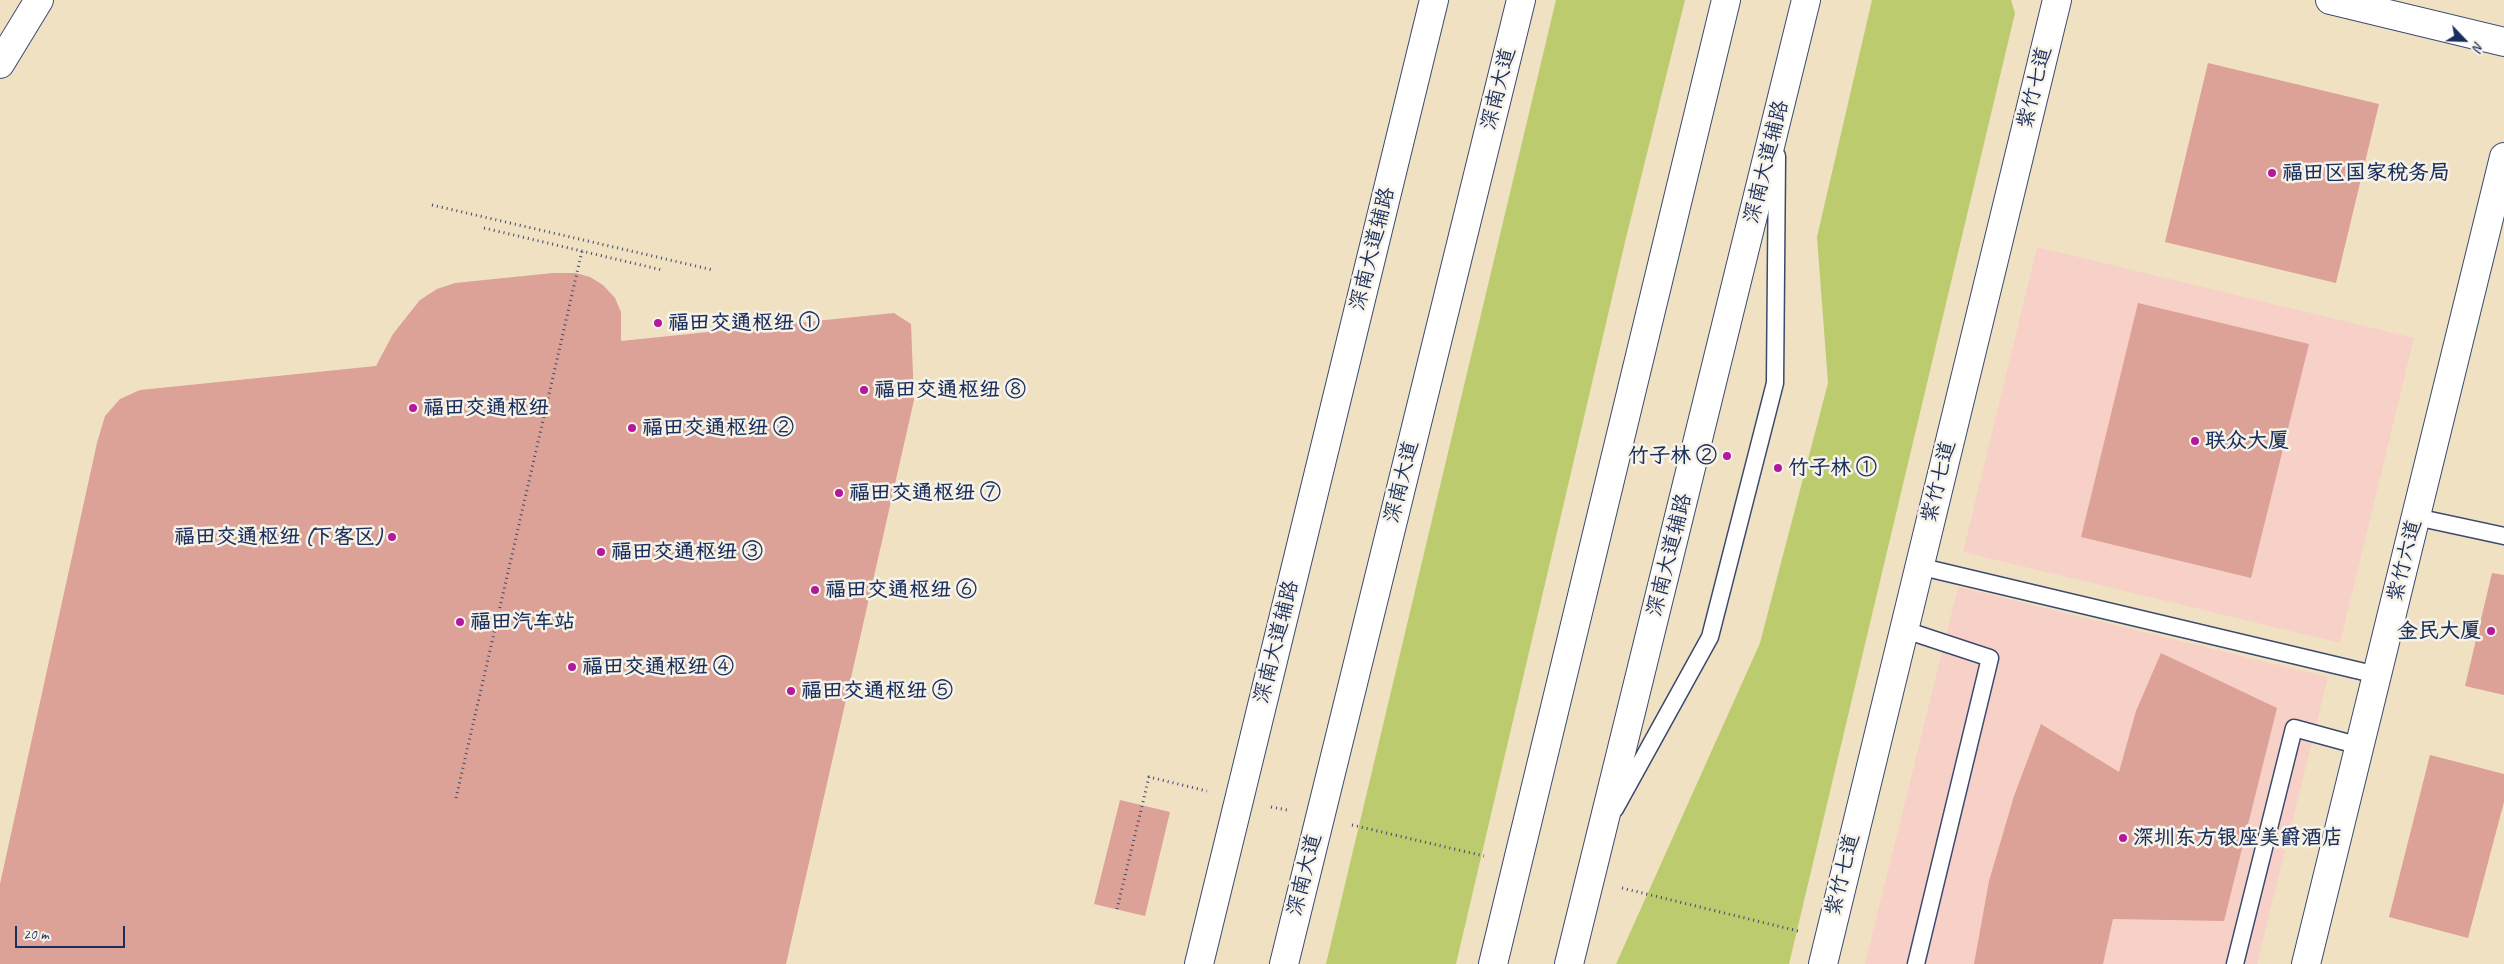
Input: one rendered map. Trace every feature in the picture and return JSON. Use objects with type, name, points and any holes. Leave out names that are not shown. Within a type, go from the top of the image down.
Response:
[{"type":"main road","points":[[0,64],[39,0]]},
{"type":"main road","name":"深南大道辅路","points":[[1198,964],[1434,0]]},
{"type":"main road","name":"深南大道","points":[[1284,964],[1521,0]]},
{"type":"main road","points":[[1493,964],[1726,0]]},
{"type":"main road","name":"深南大道辅路","points":[[1569,964],[1806,0]]},
{"type":"main road","name":"紫竹七道","points":[[1825,951],[2057,0]]},
{"type":"main road","points":[[2330,0],[2504,42]]},
{"type":"main road","name":"紫竹六道","points":[[2306,964],[2504,157]]},
{"type":"main road","points":[[1273,964],[1301,892]]},
{"type":"lane","points":[[1601,835],[1710,637],[1776,383],[1777,122]]},
{"type":"lane","points":[[2416,517],[2504,536]]},
{"type":"lane","points":[[1918,566],[2377,675]]},
{"type":"lane","points":[[1902,630],[1990,658],[1916,964]]},
{"type":"lane","points":[[2235,964],[2294,728],[2360,746]]},
{"type":"path","points":[[432,205],[714,270]]},
{"type":"path","points":[[484,228],[662,270]]},
{"type":"path","points":[[456,798],[582,251]]},
{"type":"path","points":[[1117,909],[1149,777],[1517,863]]},
{"type":"path","points":[[1590,880],[1825,951]]},
{"type":"shaded area","points":[[2037,247],[2414,338],[2340,643],[1963,552]]},
{"type":"shaded area","points":[[1958,587],[2328,677],[2257,964],[1865,964]]},
{"type":"green space","points":[[1556,0],[1685,0],[1625,242],[1456,964],[1326,964]]},
{"type":"green space","points":[[1872,0],[2011,0],[2015,13],[1789,964],[1616,964],[1760,643],[1828,383],[1817,237]]},
{"type":"building","name":"福田区国家税务局","points":[[2208,63],[2379,104],[2336,283],[2165,242]]},
{"type":"building","name":"福田汽车站","points":[[553,273],[576,273],[590,277],[603,285],[615,298],[621,312],[621,341],[894,313],[911,324],[914,400],[786,964],[0,964],[0,884],[97,443],[105,416],[120,399],[140,390],[376,366],[393,334],[408,315],[420,300],[437,289],[455,283]]},
{"type":"building","name":"联众大厦","points":[[2138,303],[2309,344],[2251,578],[2081,537]]},
{"type":"building","name":"金民大厦","points":[[2492,573],[2504,575],[2504,695],[2465,686]]},
{"type":"building","name":"深圳东方银座美爵酒店","points":[[2161,653],[2277,708],[2224,921],[2113,919],[2103,964],[1974,964],[1989,881],[2014,796],[2041,724],[2119,772],[2136,711]]},
{"type":"building","points":[[2430,755],[2504,774],[2504,802],[2468,938],[2389,917]]},
{"type":"building","points":[[1120,800],[1170,812],[1145,916],[1094,904]]},
{"type":"place","name":"福田区国家税务局","points":[[2272,173]]},
{"type":"place","name":"福田交通枢纽 ①","points":[[658,323]]},
{"type":"place","name":"福田交通枢纽 ⑧","points":[[864,390]]},
{"type":"place","name":"福田交通枢纽","points":[[413,408]]},
{"type":"place","name":"福田交通枢纽 ②","points":[[632,428]]},
{"type":"place","name":"联众大厦","points":[[2195,441]]},
{"type":"place","name":"竹子林 ②","points":[[1727,456]]},
{"type":"place","name":"竹子林 ①","points":[[1778,468]]},
{"type":"place","name":"福田交通枢纽 ⑦","points":[[839,493]]},
{"type":"place","name":"福田交通枢纽 (下客区)","points":[[392,537]]},
{"type":"place","name":"福田交通枢纽 ③","points":[[601,552]]},
{"type":"place","name":"福田交通枢纽 ⑥","points":[[815,590]]},
{"type":"place","name":"福田汽车站","points":[[460,622]]},
{"type":"place","name":"金民大厦","points":[[2491,631]]},
{"type":"place","name":"福田交通枢纽 ④","points":[[572,667]]},
{"type":"place","name":"福田交通枢纽 ⑤","points":[[791,691]]},
{"type":"place","name":"深圳东方银座美爵酒店","points":[[2123,838]]}]
